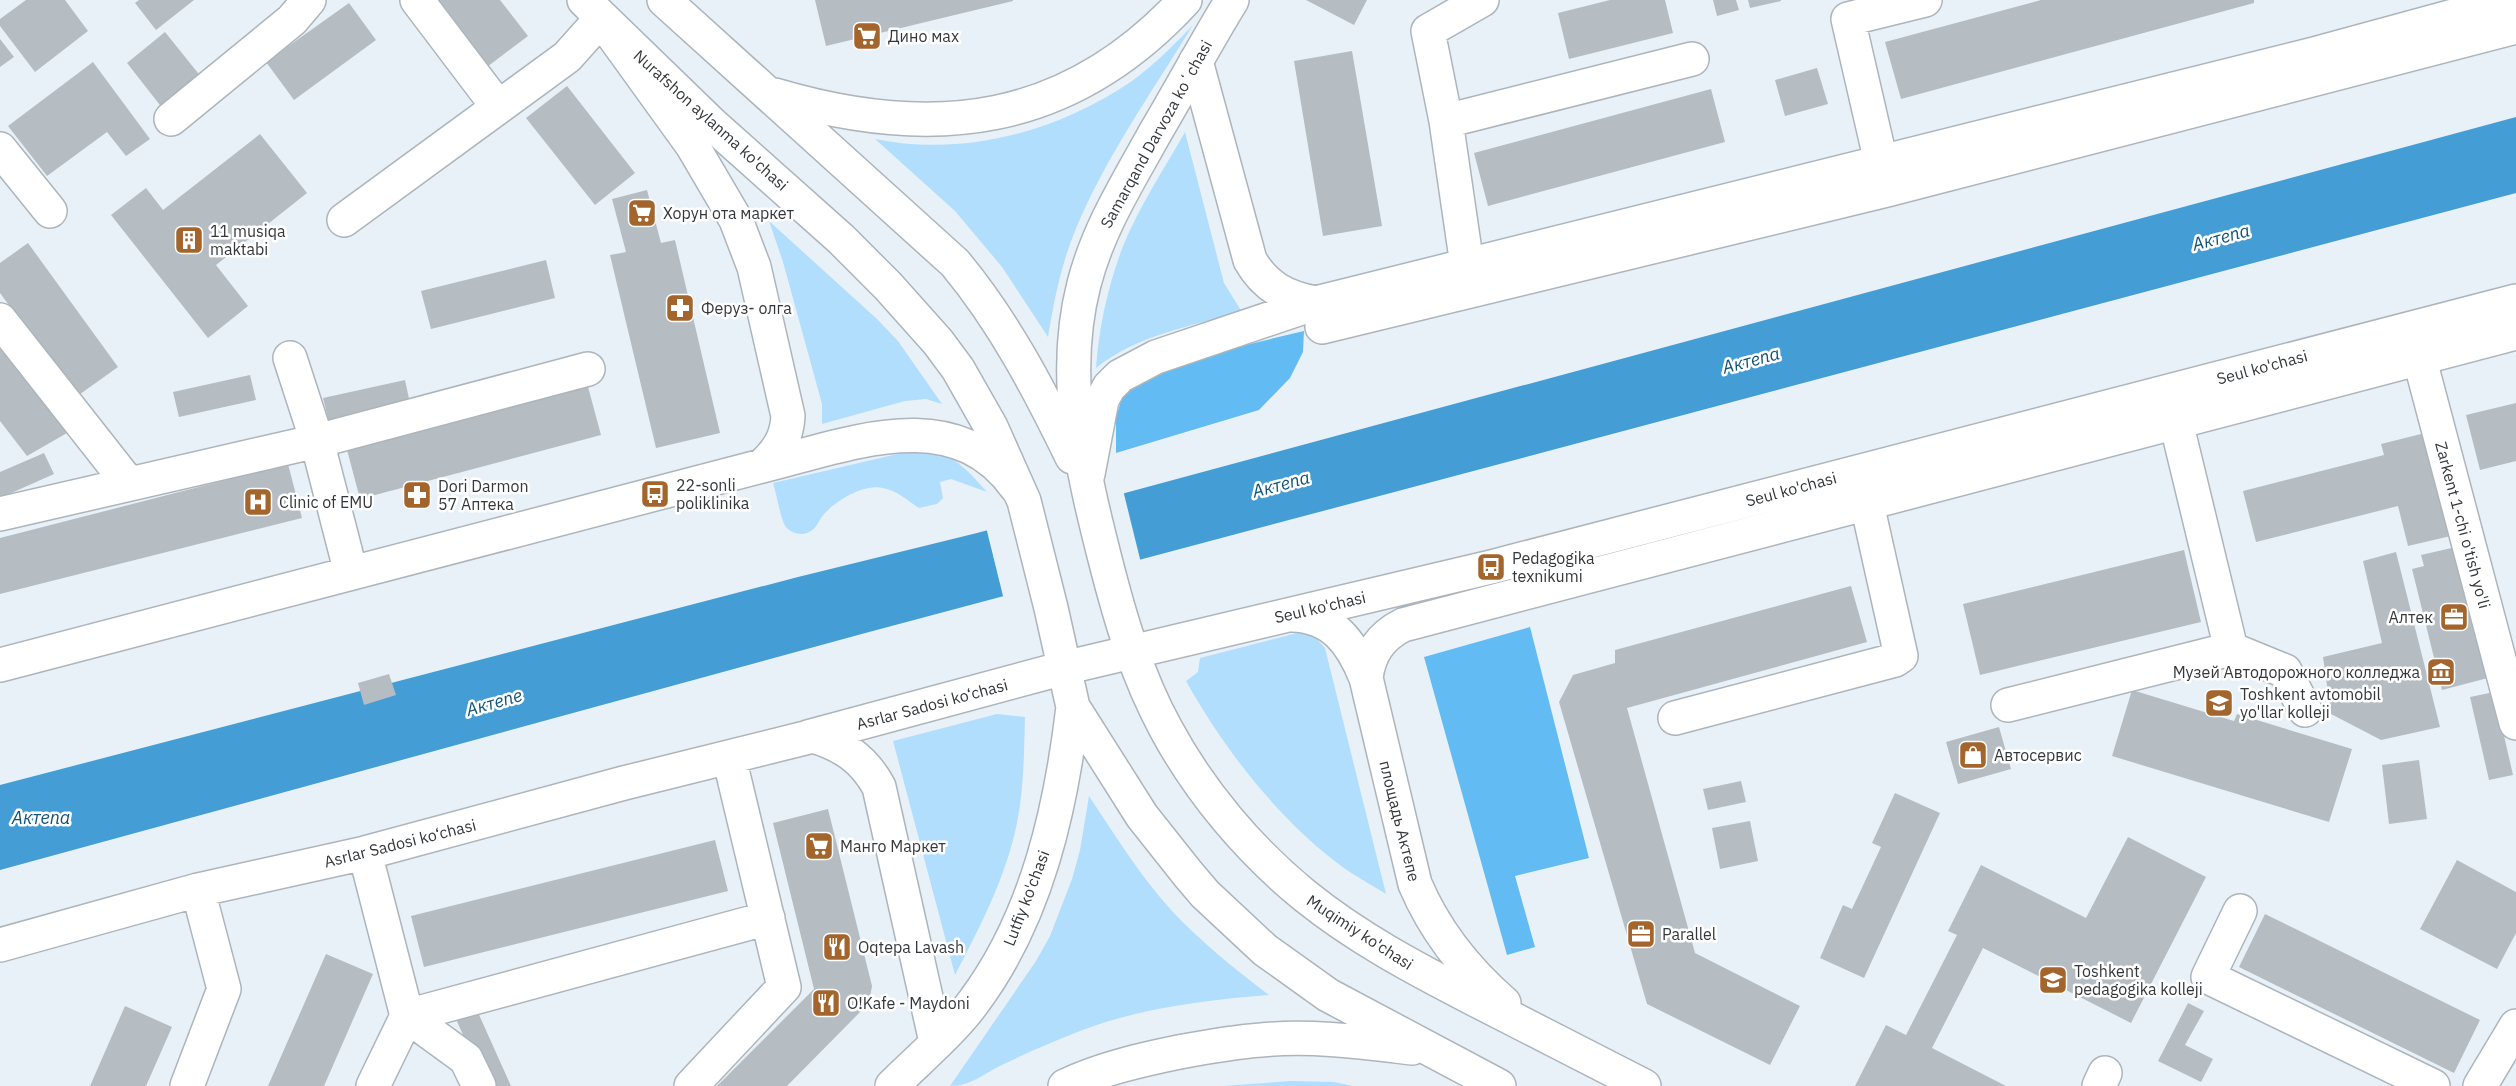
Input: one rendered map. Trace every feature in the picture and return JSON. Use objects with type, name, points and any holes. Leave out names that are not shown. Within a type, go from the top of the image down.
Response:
[{"type":"main road","points":[[171,119],[292,20],[309,0]]},
{"type":"main road","points":[[417,0],[498,107]]},
{"type":"main road","points":[[664,0],[955,263],[978,290],[1013,344],[1046,403],[1086,486]]},
{"type":"main road","points":[[770,94],[839,112],[878,116],[957,119],[993,114],[1051,97],[1085,82],[1135,48],[1185,0]]},
{"type":"main road","name":"Samarqand Darvoza koʻchasi","points":[[1086,486],[1079,448],[1074,380],[1075,333],[1084,284],[1111,212],[1232,0]]},
{"type":"main road","points":[[1467,265],[1446,121],[1428,31],[1482,0]]},
{"type":"main road","points":[[1881,162],[1848,19],[1925,0]]},
{"type":"main road","points":[[1196,61],[1250,260],[1262,278],[1280,293],[1319,315],[1467,265],[2313,54],[2512,0]]},
{"type":"main road","points":[[344,220],[567,57],[593,10],[692,146],[736,220],[754,267],[792,421],[801,434],[813,444],[831,449]]},
{"type":"main road","name":"Nurafshon aylanma ko'chasi","points":[[593,10],[712,124],[841,239],[888,286],[938,342],[978,403],[1004,453],[1024,501]]},
{"type":"main road","points":[[1086,486],[1097,416],[1106,394],[1120,376],[1156,357],[1319,315],[1887,190],[2516,27]]},
{"type":"main road","points":[[1446,121],[1692,59]]},
{"type":"main road","points":[[0,149],[50,211]]},
{"type":"main road","name":"Seul ko'chasi","points":[[2415,343],[2516,301]]},
{"type":"main road","points":[[0,320],[129,484]]},
{"type":"main road","name":"Seul ko'chasi","points":[[1064,668],[2415,343],[2516,333]]},
{"type":"main road","points":[[1366,678],[1369,660],[1378,645],[1389,633],[1403,625],[2176,422],[2415,343]]},
{"type":"main road","name":"Zarkent 1-chi o'tish yo'li","points":[[2415,343],[2516,723]]},
{"type":"main road","points":[[290,358],[317,441],[351,573]]},
{"type":"main road","points":[[0,514],[317,441],[588,369]]},
{"type":"main road","points":[[762,466],[783,442],[788,428],[787,404]]},
{"type":"main road","points":[[2176,422],[2231,649]]},
{"type":"main road","points":[[0,665],[831,449],[913,435],[953,439],[972,446],[994,461],[1012,481],[1024,501],[1052,608],[1073,707],[1142,816],[1204,894],[1265,950],[1328,995],[1499,1086]]},
{"type":"main road","name":"Muqimiy ko'chasi","points":[[1086,486],[1132,652],[1167,730],[1200,784],[1222,813],[1275,869],[1309,899],[1373,944],[1399,960],[1644,1086]]},
{"type":"main road","points":[[1675,718],[1895,660],[1900,656],[1867,504]]},
{"type":"main road","name":"площадь Актепе","points":[[1290,615],[1310,616],[1333,627],[1351,646],[1366,678],[1415,884],[1424,905],[1439,931],[1464,963],[1497,998],[1535,1030]]},
{"type":"main road","points":[[2008,705],[2231,649],[2286,671],[2306,710]]},
{"type":"main road","name":"Asrlar Sadosi ko‘chasi","points":[[0,945],[198,890],[365,854],[1064,668]]},
{"type":"main road","name":"Lutfiy ko'chasi","points":[[892,1086],[974,1002],[1001,961],[1029,898],[1050,835],[1065,770],[1073,707]]},
{"type":"main road","name":"Asrlar Sadosi ko‘chasi","points":[[800,739],[813,736],[847,750],[866,765],[879,787],[936,1042]]},
{"type":"main road","points":[[691,1086],[784,987],[729,757]]},
{"type":"main road","points":[[365,854],[407,1016],[466,1059],[479,1086]]},
{"type":"main road","points":[[187,1086],[224,989],[198,890]]},
{"type":"main road","points":[[2240,910],[2208,977],[2433,1086]]},
{"type":"main road","points":[[373,1086],[407,1016],[768,918]]},
{"type":"main road","points":[[2480,1086],[2516,1026]]},
{"type":"main road","points":[[1065,1086],[1098,1072],[1131,1062],[1263,1039],[1352,1040],[1432,1051]]},
{"type":"shaded area","points":[[1193,25],[1130,126],[1087,204],[1066,257],[1055,297],[1048,337],[1002,267],[955,211],[875,139],[909,144],[942,145],[1009,136],[1041,127],[1103,99],[1132,81]]},
{"type":"shaded area","points":[[1185,132],[1224,283],[1242,312],[1147,339],[1129,347],[1096,368],[1105,306],[1123,246],[1144,203]]},
{"type":"shaded area","points":[[769,221],[877,319],[898,341],[942,404],[926,399],[905,401],[822,424],[822,404],[783,262]]},
{"type":"shaded area","points":[[1304,331],[1303,352],[1290,378],[1259,410],[1116,453],[1116,418],[1125,387],[1153,367]]},
{"type":"shaded area","points":[[923,448],[952,459],[987,492],[951,479],[940,482],[943,498],[937,504],[919,508],[888,489],[867,488],[837,503],[807,533],[794,533],[784,524],[773,483]]},
{"type":"shaded area","points":[[1530,627],[1589,858],[1515,876],[1535,947],[1507,955],[1424,657]]},
{"type":"shaded area","points":[[1297,633],[1314,636],[1325,648],[1386,894],[1338,864],[1269,799],[1216,730],[1186,681],[1198,672],[1200,658]]},
{"type":"shaded area","points":[[997,714],[1025,717],[1023,770],[1017,823],[999,882],[955,975],[893,741]]},
{"type":"shaded area","points":[[1089,796],[1160,898],[1195,934],[1269,995],[1197,1003],[1126,1016],[1051,1043],[965,1084],[950,1086],[1036,961],[1050,936],[1072,879],[1080,850]]},
{"type":"shaded area","points":[[1291,1081],[1334,1082],[1353,1086],[1223,1086]]},
{"type":"water","name":"Актепа","points":[[2516,117],[2516,193],[869,632],[0,870],[0,785],[798,577],[977,533]]},
{"type":"pier","points":[[1123,490],[1141,563],[1004,600],[986,527]]},
{"type":"building","points":[[26,0],[65,0],[88,31],[35,72],[0,26],[0,19]]},
{"type":"building","points":[[139,0],[194,0],[156,30],[135,3]]},
{"type":"building","points":[[435,0],[500,0],[528,36],[487,67]]},
{"type":"building","points":[[815,0],[1013,0],[1013,1],[826,46]]},
{"type":"building","points":[[1306,0],[1367,0],[1354,25]]},
{"type":"building","points":[[1610,0],[1665,0],[1673,33],[1569,59],[1558,13]]},
{"type":"building","points":[[1713,0],[1736,0],[1739,10],[1717,16]]},
{"type":"building","points":[[1748,0],[1781,0],[1781,1],[1750,8]]},
{"type":"building","points":[[2041,0],[2254,0],[2254,3],[1901,99],[1885,42]]},
{"type":"building","points":[[349,3],[376,40],[294,100],[266,62]]},
{"type":"building","points":[[165,32],[202,78],[163,109],[127,63]]},
{"type":"building","points":[[0,39],[14,57],[0,67]]},
{"type":"building","points":[[1352,51],[1382,226],[1323,236],[1294,61]]},
{"type":"building","points":[[93,62],[150,139],[126,156],[107,132],[47,176],[8,126]]},
{"type":"building","points":[[1817,68],[1828,104],[1785,116],[1775,80]]},
{"type":"building","points":[[567,86],[635,173],[595,205],[526,118]]},
{"type":"building","points":[[1711,89],[1725,142],[1488,206],[1474,153]]},
{"type":"building","name":"11 musiqa maktabi","points":[[260,134],[307,193],[216,265],[248,306],[208,338],[111,215],[146,188],[163,210]]},
{"type":"building","points":[[647,190],[661,243],[675,240],[720,433],[656,448],[610,255],[626,252],[612,199]]},
{"type":"building","points":[[28,243],[118,367],[76,397],[0,293],[0,263]]},
{"type":"building","points":[[546,260],[555,298],[431,329],[421,291]]},
{"type":"building","points":[[0,345],[67,433],[27,456],[0,421]]},
{"type":"building","points":[[250,375],[256,400],[179,417],[173,392]]},
{"type":"building","points":[[405,380],[411,408],[330,426],[323,398]]},
{"type":"building","points":[[587,383],[601,435],[360,499],[346,446]]},
{"type":"building","points":[[2516,403],[2516,461],[2480,470],[2466,415]]},
{"type":"building","points":[[2429,432],[2455,535],[2408,546],[2398,506],[2256,542],[2243,491],[2384,455],[2381,444]]},
{"type":"building","points":[[44,453],[54,474],[0,498],[0,472]]},
{"type":"building","points":[[288,464],[302,518],[0,594],[0,538]]},
{"type":"building","points":[[2456,547],[2488,678],[2442,690],[2412,569],[2424,566],[2421,555]]},
{"type":"building","points":[[2184,550],[2201,622],[1980,675],[1963,604]]},
{"type":"building","points":[[2396,552],[2440,727],[2381,740],[2331,714],[2323,657],[2382,643],[2363,561]]},
{"type":"building","points":[[1851,586],[1867,642],[1627,708],[1695,953],[1800,1006],[1770,1065],[1647,1004],[1559,702],[1573,675],[1615,663],[1615,650]]},
{"type":"building","points":[[389,674],[396,695],[364,705],[358,683]]},
{"type":"building","points":[[2132,690],[2234,721],[2237,714],[2352,749],[2329,822],[2112,756]]},
{"type":"building","points":[[2494,692],[2513,775],[2489,780],[2470,697]]},
{"type":"building","points":[[1999,727],[2011,769],[1958,784],[1946,742]]},
{"type":"building","points":[[2419,760],[2427,819],[2389,824],[2382,765]]},
{"type":"building","points":[[1741,781],[1746,802],[1708,810],[1703,789]]},
{"type":"building","points":[[1895,793],[1940,813],[1864,978],[1820,958],[1843,905],[1852,909],[1881,847],[1872,843]]},
{"type":"building","points":[[828,809],[872,986],[869,1003],[787,1086],[717,1086],[814,989],[773,823]]},
{"type":"building","points":[[1750,821],[1758,861],[1720,869],[1712,828]]},
{"type":"building","points":[[2128,837],[2206,877],[2131,1023],[1983,948],[1932,1048],[2006,1086],[1855,1086],[1886,1025],[1906,1035],[1957,935],[1948,931],[1981,865],[2086,918]]},
{"type":"building","points":[[715,840],[728,891],[424,967],[411,916]]},
{"type":"building","points":[[2457,860],[2516,892],[2516,933],[2497,969],[2420,929]]},
{"type":"building","points":[[2265,914],[2480,1020],[2454,1073],[2239,967]]},
{"type":"building","points":[[326,954],[373,974],[324,1086],[268,1086]]},
{"type":"building","points":[[2188,1003],[2204,1011],[2185,1045],[2213,1059],[2201,1082],[2158,1061]]},
{"type":"building","points":[[125,1006],[172,1027],[146,1086],[90,1086]]},
{"type":"building","points":[[476,1008],[511,1086],[486,1086],[455,1017]]},
{"type":"place","name":"Дино мах","points":[[867,36]]},
{"type":"place","name":"Хорун ота маркет","points":[[642,213]]},
{"type":"place","name":"11 musiqa maktabi","points":[[189,240]]},
{"type":"place","name":"Феруз- олга","points":[[680,308]]},
{"type":"place","name":"22-sonli poliklinika","points":[[655,494]]},
{"type":"place","name":"Dori Darmon 57 Аптека","points":[[417,495]]},
{"type":"place","name":"Clinic of EMU","points":[[258,502]]},
{"type":"place","name":"Pedagogika texnikumi","points":[[1491,567]]},
{"type":"place","name":"Алтек","points":[[2454,617]]},
{"type":"place","name":"Музей Автодорожного колледжа","points":[[2441,672]]},
{"type":"place","name":"Toshkent avtomobil yo'llar kolleji","points":[[2219,703]]},
{"type":"place","name":"Автосервис","points":[[1973,755]]},
{"type":"place","name":"Манго Маркет","points":[[819,846]]},
{"type":"place","name":"Parallel","points":[[1641,934]]},
{"type":"place","name":"Oqtepa Lavash","points":[[837,947]]},
{"type":"place","name":"Toshkent pedagogika kolleji","points":[[2053,980]]},
{"type":"place","name":"O!Kafe - Maydoni","points":[[826,1003]]},
{"type":"water label","name":"Актепе","points":[[494,702]]}]
